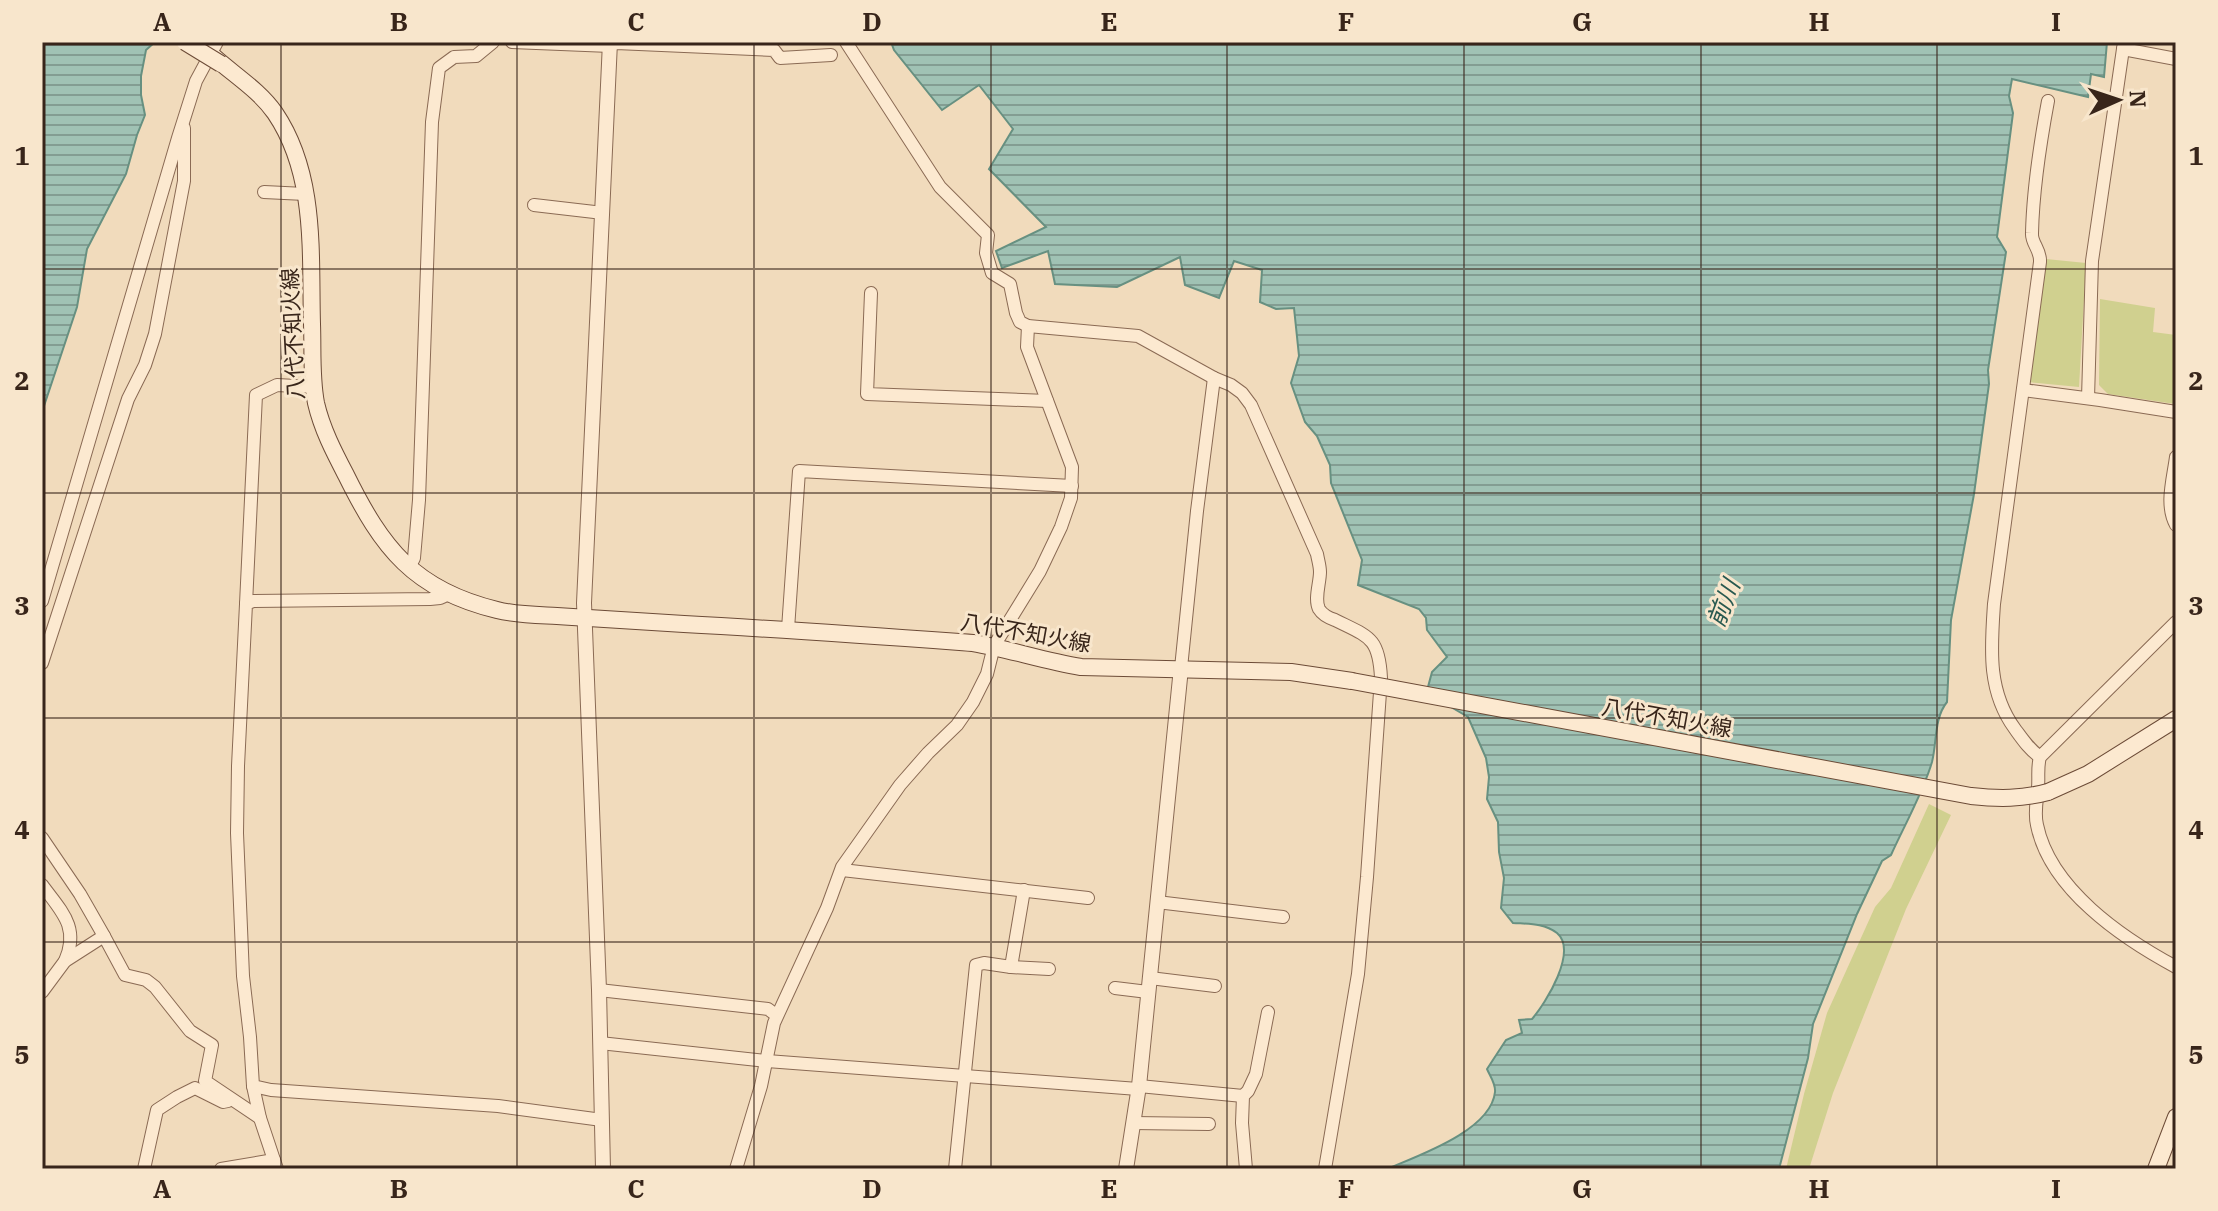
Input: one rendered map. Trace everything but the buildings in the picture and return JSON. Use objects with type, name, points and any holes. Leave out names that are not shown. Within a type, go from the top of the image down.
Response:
[{"type":"main road","name":"八代不知火線","points":[[185,42],[216,53],[274,112],[291,143],[305,194],[310,234],[314,387],[325,432],[360,504],[379,535],[409,568],[449,594],[500,611],[994,646],[1081,667],[1291,672],[2004,800],[2048,792],[2088,774],[2176,719]]},
{"type":"main road","points":[[2156,1169],[2176,1117]]},
{"type":"main road","points":[[2168,1169],[2176,1148]]},
{"type":"street","points":[[409,568],[414,558],[419,500],[432,122],[439,68],[454,57],[476,56],[493,42]]},
{"type":"street","points":[[512,42],[774,50],[780,58],[831,55]]},
{"type":"street","points":[[736,1169],[767,1061],[776,1015],[842,870],[865,832],[900,785],[957,725],[973,702],[987,674],[994,646],[1040,571],[1071,498],[1072,467],[1069,455],[1016,313],[1010,284],[992,273],[986,253],[988,235],[940,187],[846,42]]},
{"type":"street","points":[[603,1169],[584,603],[610,44]]},
{"type":"street","points":[[2088,398],[2092,261],[2124,45],[2176,59]]},
{"type":"street","points":[[42,601],[196,81],[216,53]]},
{"type":"street","points":[[2040,757],[2030,750],[2008,720],[1994,686],[1991,652],[1994,604],[2040,262],[2031,237],[2048,101]]},
{"type":"street","points":[[42,663],[128,399],[145,365],[155,334],[184,181],[184,120]]},
{"type":"street","points":[[264,192],[305,194]]},
{"type":"street","points":[[534,205],[603,213]]},
{"type":"street","points":[[871,293],[867,394],[1047,401]]},
{"type":"street","points":[[1027,336],[1138,336],[1231,385],[1251,405],[1317,554],[1320,568],[1317,601],[1320,610],[1375,644],[1381,678],[1358,974],[1325,1169]]},
{"type":"street","points":[[1126,1169],[1139,1088],[1197,511],[1214,378]]},
{"type":"street","points":[[221,1169],[276,1164],[253,1086],[243,976],[237,833],[238,751],[256,395],[277,385],[314,387]]},
{"type":"street","points":[[2023,390],[2176,412]]},
{"type":"street","points":[[2176,457],[2171,498],[2171,512],[2176,525]]},
{"type":"street","points":[[788,629],[799,471],[1072,486]]},
{"type":"street","points":[[246,604],[253,601],[430,599],[449,594]]},
{"type":"street","points":[[2176,622],[2040,757],[2036,823],[2045,849],[2063,881],[2111,925],[2144,950],[2176,967]]},
{"type":"street","points":[[42,838],[80,894],[125,975],[146,980],[155,987],[190,1031],[212,1045],[205,1081],[260,1118]]},
{"type":"street","points":[[842,870],[1088,898]]},
{"type":"street","points":[[42,885],[66,918],[71,948],[42,992]]},
{"type":"street","points":[[1011,967],[1024,890]]},
{"type":"street","points":[[1157,902],[1283,917]]},
{"type":"street","points":[[65,961],[104,936]]},
{"type":"street","points":[[955,1169],[976,965],[984,963],[1049,969]]},
{"type":"street","points":[[1115,988],[1215,986]]},
{"type":"street","points":[[599,990],[768,1009],[776,1015]]},
{"type":"street","points":[[1246,1169],[1243,1096],[1256,1074],[1268,1012]]},
{"type":"street","points":[[600,1043],[767,1061],[1243,1096]]},
{"type":"street","points":[[253,1086],[271,1090],[498,1106],[602,1120]]},
{"type":"street","points":[[144,1169],[157,1110],[195,1088],[223,1102],[231,1100]]},
{"type":"street","points":[[1133,1123],[1209,1124]]},
{"type":"green space","points":[[2046,259],[2086,263],[2079,387],[2028,382]]},
{"type":"green space","points":[[2100,299],[2155,308],[2153,332],[2176,335],[2175,404],[2108,394],[2099,385]]},
{"type":"green space","points":[[1929,804],[1951,815],[1906,909],[1833,1093],[1809,1169],[1786,1169],[1827,1013],[1875,907],[1891,888]]},
{"type":"water","points":[[42,42],[155,42],[146,50],[141,76],[145,115],[126,174],[87,249],[77,307],[42,412]]},
{"type":"water","name":"前川","points":[[891,42],[2107,42],[2104,77],[2091,74],[2088,97],[2012,79],[2009,96],[2013,113],[1997,237],[2006,252],[1974,494],[1951,620],[1947,702],[1940,715],[1932,762],[1924,786],[1891,855],[1882,861],[1857,914],[1813,1024],[1808,1058],[1779,1169],[1387,1169],[1451,1140],[1481,1119],[1495,1092],[1487,1069],[1506,1040],[1522,1033],[1519,1020],[1532,1019],[1545,1001],[1562,964],[1563,941],[1557,933],[1542,926],[1513,923],[1501,908],[1504,878],[1498,822],[1487,799],[1489,777],[1486,758],[1468,717],[1428,687],[1432,672],[1447,657],[1427,630],[1426,618],[1419,609],[1358,585],[1362,560],[1331,483],[1330,465],[1317,436],[1305,422],[1291,383],[1299,356],[1294,308],[1276,309],[1260,302],[1262,270],[1234,261],[1219,298],[1185,285],[1180,257],[1117,287],[1055,284],[1048,251],[1002,268],[996,251],[1046,227],[989,169],[1013,129],[979,85],[942,110]]}]
